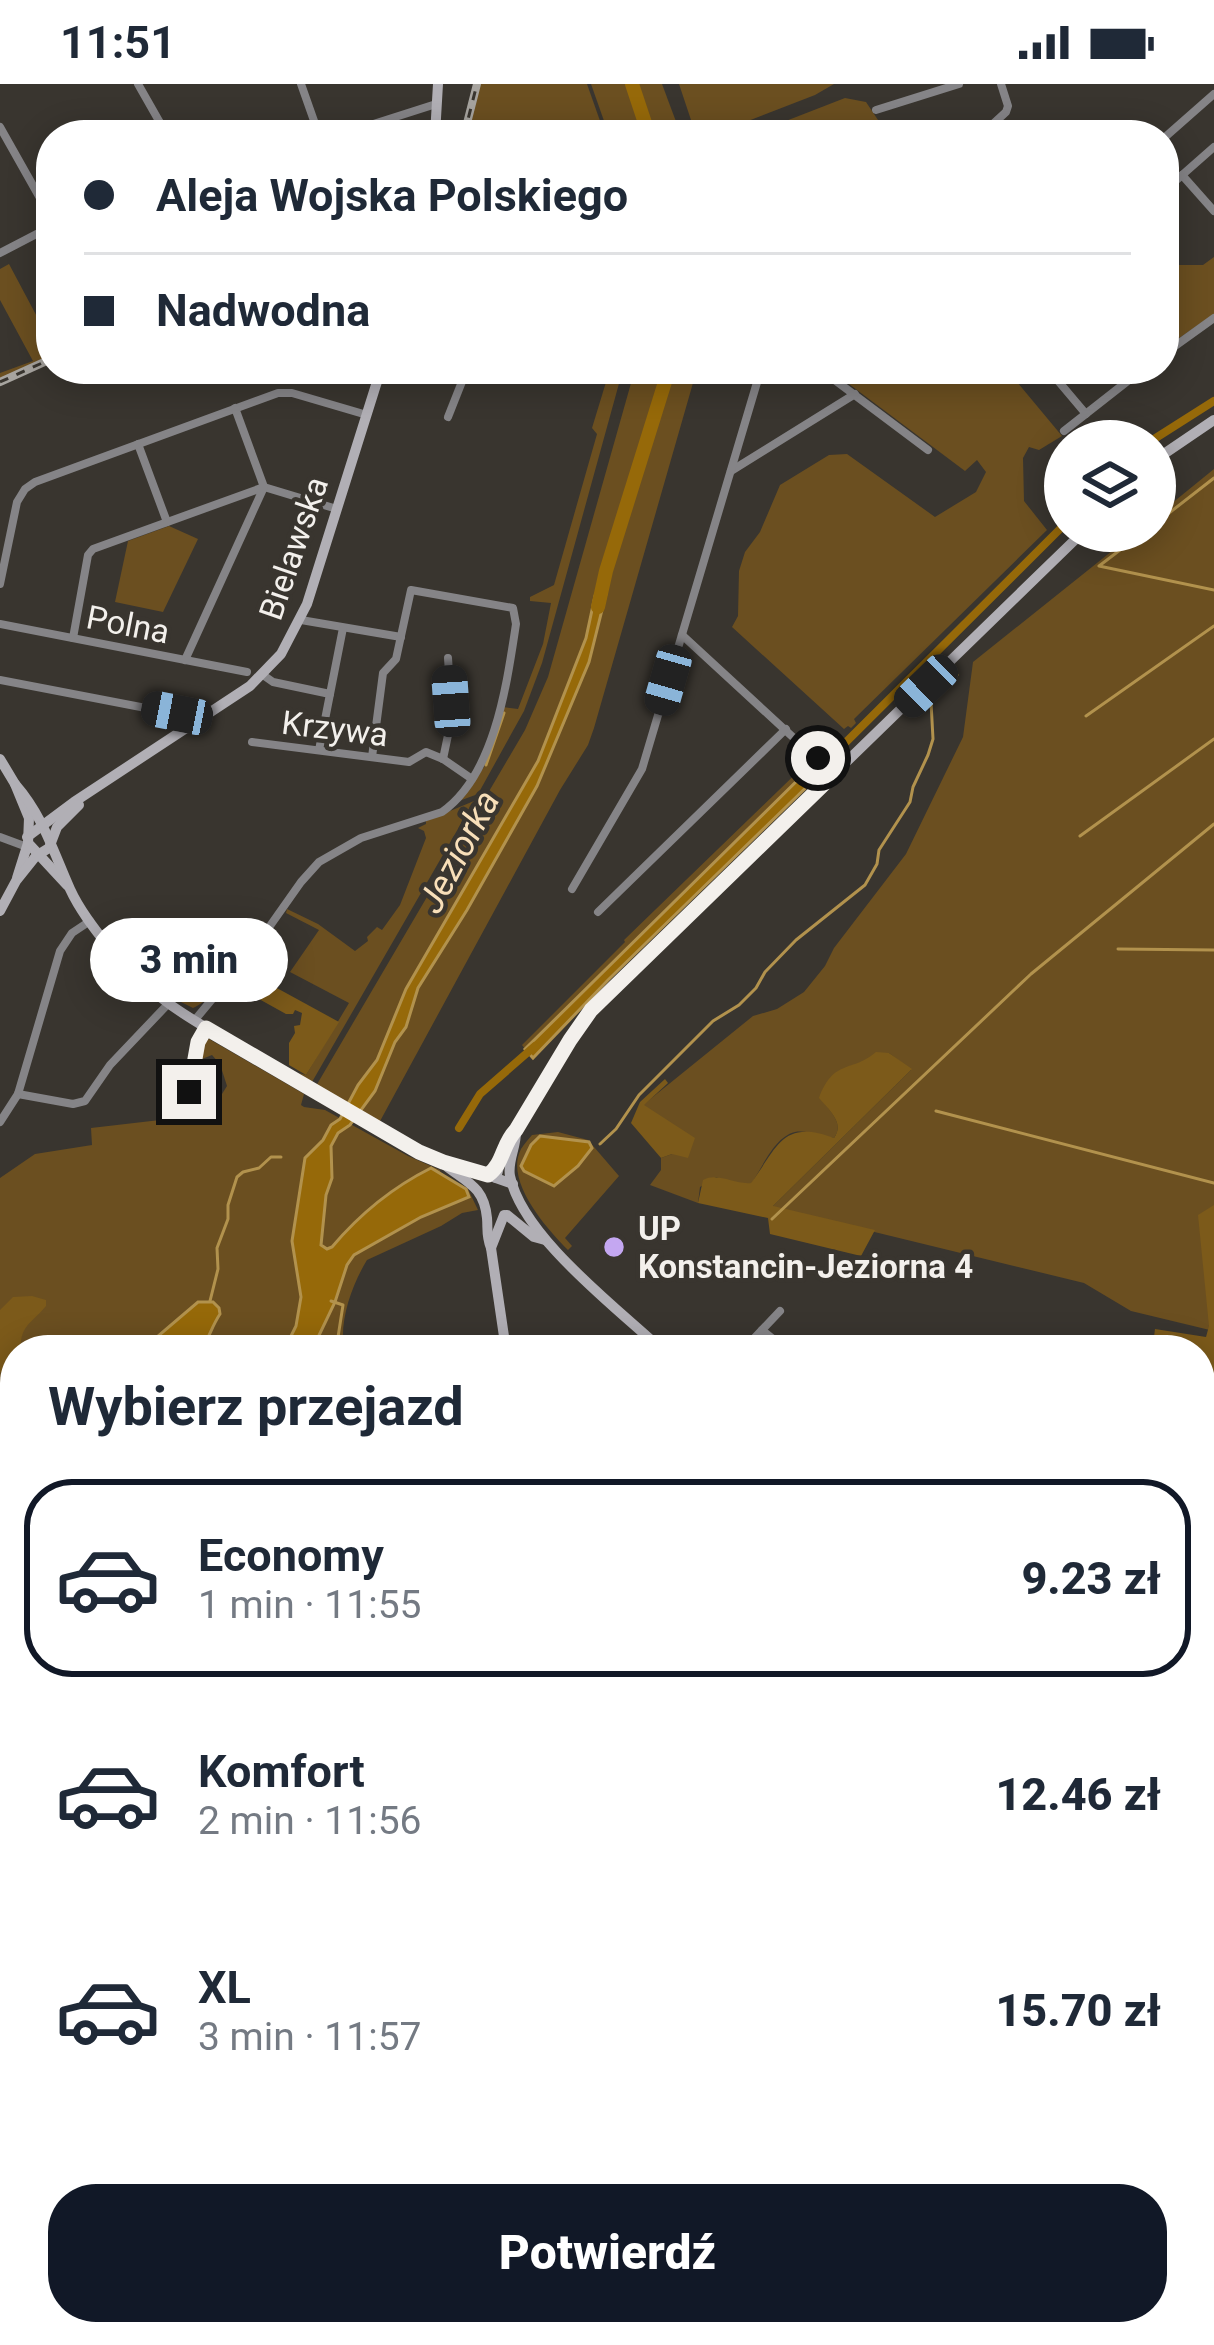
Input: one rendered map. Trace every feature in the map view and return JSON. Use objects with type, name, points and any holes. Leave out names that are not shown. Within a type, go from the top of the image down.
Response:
[{"type":"street","points":[[138,84],[159,120]]},
{"type":"street","points":[[302,84],[314,120]]},
{"type":"street","points":[[436,120],[438,84]]},
{"type":"street","points":[[876,110],[959,84]]},
{"type":"street","points":[[997,120],[1008,106],[1001,84]]},
{"type":"street","points":[[1179,125],[1214,94]]},
{"type":"street","points":[[385,120],[438,103]]},
{"type":"street","points":[[0,127],[36,191]]},
{"type":"street","points":[[1179,178],[1214,147]]},
{"type":"street","points":[[1182,176],[1214,211]]},
{"type":"street","points":[[0,253],[36,234]]},
{"type":"street","points":[[1179,342],[1214,318]]},
{"type":"street","name":"Bielawska","points":[[27,842],[44,825],[263,675],[285,649],[301,620],[376,384]]},
{"type":"street","points":[[448,417],[461,384]]},
{"type":"street","points":[[572,890],[642,769],[756,384]]},
{"type":"street","points":[[841,384],[928,450]]},
{"type":"street","points":[[1061,384],[1086,414]]},
{"type":"street","points":[[1078,420],[1119,384]]},
{"type":"street","points":[[0,584],[16,506],[34,482],[287,392],[367,415]]},
{"type":"street","points":[[730,472],[855,394]]},
{"type":"street","points":[[185,660],[264,488],[236,408]]},
{"type":"street","points":[[1176,446],[1214,420]]},
{"type":"street","points":[[138,444],[167,522]]},
{"type":"street","points":[[73,638],[89,552],[264,488],[337,509]]},
{"type":"street","points":[[482,1201],[485,1184],[502,1159],[508,1138],[591,1010],[1062,552]]},
{"type":"street","points":[[189,1092],[200,1024],[319,862],[361,838],[442,812],[472,779],[496,723],[513,643],[513,608],[410,590],[396,659],[382,673],[372,757]]},
{"type":"street","points":[[301,620],[401,637]]},
{"type":"street","name":"Polna","points":[[0,624],[247,672]]},
{"type":"street","points":[[319,751],[343,628]]},
{"type":"street","points":[[682,635],[831,772]]},
{"type":"street","points":[[448,658],[452,716],[443,759],[472,779]]},
{"type":"street","points":[[263,675],[330,694]]},
{"type":"street","points":[[0,680],[177,713],[191,725]]},
{"type":"street","points":[[598,912],[786,730]]},
{"type":"street","name":"Krzywa","points":[[252,742],[412,762],[426,752],[443,759]]},
{"type":"street","points":[[0,759],[44,825],[69,887]]},
{"type":"street","points":[[0,911],[16,881],[27,842],[29,821],[15,784]]},
{"type":"street","name":"Bielawska","points":[[16,881],[48,849],[58,826],[89,794]]},
{"type":"street","points":[[0,837],[27,842],[69,887],[125,967],[167,1004],[474,1184],[487,1216],[504,1335]]},
{"type":"street","points":[[0,1122],[18,1094],[60,951],[72,933],[90,921]]},
{"type":"street","points":[[18,1094],[73,1104],[85,1101],[110,1065],[167,1004]]},
{"type":"street","points":[[516,1130],[510,1169],[517,1199],[545,1240],[646,1335]]},
{"type":"street","points":[[443,1162],[513,1184]]},
{"type":"street","points":[[491,1248],[517,1199]]},
{"type":"street","points":[[482,1201],[545,1240]]},
{"type":"street","points":[[757,1335],[780,1311]]},
{"type":"street","points":[[762,1330],[768,1335]]},
{"type":"shaded area","points":[[480,84],[587,84],[600,120],[472,120]]},
{"type":"shaded area","points":[[591,84],[662,84],[675,120],[604,120]]},
{"type":"shaded area","points":[[679,84],[834,84],[751,120],[691,120]]},
{"type":"shaded area","points":[[845,98],[866,102],[878,120],[789,120]]},
{"type":"shaded area","points":[[1214,257],[1214,314],[1179,338],[1179,265],[1203,265]]},
{"type":"shaded area","points":[[9,264],[36,315],[36,363],[0,380],[0,373],[33,361],[0,300],[0,269]]},
{"type":"shaded area","points":[[605,384],[619,384],[542,663],[524,711],[478,794],[459,801],[484,767],[503,707],[518,709],[543,644],[551,603],[530,601],[530,597],[554,585],[597,434],[592,428]]},
{"type":"shaded area","points":[[631,384],[693,384],[588,745],[379,1123],[316,1086],[525,730],[548,677]]},
{"type":"shaded area","points":[[849,384],[1019,384],[1049,420],[1044,420],[1044,447],[1029,447],[1023,458],[1024,501],[1044,533],[854,719],[851,728],[844,729],[732,627],[738,616],[739,571],[745,552],[760,532],[780,485],[829,455],[847,454],[935,517],[976,492],[986,472],[977,460],[965,471]]},
{"type":"shaded area","points":[[1214,469],[1214,1331],[1131,1311],[1084,1283],[772,1207],[911,1070],[889,1053],[864,1062],[820,1098],[837,1122],[834,1138],[804,1132],[788,1135],[775,1146],[751,1184],[716,1177],[700,1187],[698,1203],[650,1185],[661,1170],[661,1158],[672,1154],[643,1105],[753,1016],[777,1009],[804,992],[825,966],[906,854],[963,737],[973,662],[1111,552],[1176,552],[1176,500]]},
{"type":"shaded area","points":[[169,526],[198,539],[163,612],[115,602],[128,541]]},
{"type":"shaded area","points":[[606,594],[589,662],[537,786],[418,988],[406,1027],[375,1091],[331,1146],[332,1178],[321,1245],[332,1247],[377,1203],[431,1168],[466,1189],[469,1197],[421,1217],[354,1255],[319,1335],[292,1335],[301,1297],[292,1241],[305,1158],[340,1119],[377,1060],[406,989],[538,761],[586,638],[595,596]]},
{"type":"shaded area","points":[[811,759],[815,763],[525,1049],[522,1045],[624,940]]},
{"type":"shaded area","points":[[815,763],[823,771],[533,1058],[525,1049]]},
{"type":"shaded area","points":[[474,801],[312,1082],[299,1073],[306,1075],[349,1003],[290,972],[319,930],[286,913],[287,909],[355,951],[377,927],[382,930],[400,905],[426,838],[418,828]]},
{"type":"shaded area","points":[[181,941],[233,964],[210,995],[193,1008],[177,1000],[174,993],[183,960],[173,955]]},
{"type":"shaded area","points":[[275,987],[339,1022],[306,1075],[289,1065],[289,1043],[302,1013],[286,1014],[259,999]]},
{"type":"shaded area","points":[[209,1039],[304,1094],[304,1107],[325,1110],[440,1170],[441,1175],[467,1187],[478,1210],[462,1213],[367,1260],[348,1303],[343,1335],[0,1335],[0,1178],[35,1154],[92,1145],[91,1128],[160,1120],[157,1096],[222,1094],[227,1086],[220,1064],[212,1055],[202,1059],[201,1042]]},
{"type":"shaded area","points":[[876,1052],[889,1053],[912,1069],[773,1206],[875,1230],[861,1256],[770,1234],[768,1218],[698,1203],[703,1180],[715,1177],[751,1183],[775,1148],[792,1134],[834,1138],[837,1122],[819,1098],[825,1085],[837,1071]]},
{"type":"shaded area","points":[[665,1079],[668,1083],[644,1105],[695,1138],[688,1158],[672,1154],[661,1158],[631,1123],[640,1102]]},
{"type":"shaded area","points":[[558,1132],[588,1140],[619,1176],[565,1238],[572,1246],[568,1250],[530,1204],[518,1175],[521,1149],[532,1135]]},
{"type":"shaded area","points":[[540,1136],[589,1142],[592,1148],[554,1186],[521,1166]]},
{"type":"shaded area","points":[[1214,1205],[1214,1335],[1207,1335],[1198,1215]]},
{"type":"shaded area","points":[[32,1296],[46,1300],[46,1306],[23,1335],[0,1335],[0,1310],[13,1297]]},
{"type":"shaded area","points":[[198,1302],[213,1302],[219,1308],[209,1335],[159,1335]]},
{"type":"shaded area","points":[[1155,1329],[1193,1335],[1154,1335]]},
{"type":"waterway","name":"Jeziorka","points":[[632,84],[644,120]]},
{"type":"waterway","name":"Jeziorka","points":[[598,607],[664,384]]},
{"type":"waterway","points":[[1176,425],[1214,401]]},
{"type":"waterway","points":[[1176,508],[1214,478]]},
{"type":"waterway","points":[[820,768],[1044,545]]},
{"type":"waterway","points":[[1117,552],[1099,566],[1214,590]]},
{"type":"waterway","points":[[1086,716],[1214,626]]},
{"type":"waterway","points":[[600,1144],[639,1095],[713,1021],[739,1005],[796,940],[865,885],[879,850],[910,802],[928,755],[933,739],[931,702],[957,675]]},
{"type":"waterway","points":[[486,765],[504,713]]},
{"type":"waterway","points":[[1080,836],[1214,739]]},
{"type":"waterway","points":[[772,1219],[1031,974],[1214,824]]},
{"type":"waterway","points":[[1118,949],[1214,950]]},
{"type":"waterway","points":[[459,1128],[480,1094],[535,1046]]},
{"type":"waterway","points":[[936,1111],[1214,1183]]},
{"type":"waterway","points":[[210,1301],[218,1269],[217,1248],[237,1177],[271,1157],[281,1157]]},
{"type":"waterway","points":[[331,1301],[343,1305],[338,1335]]},
{"type":"railway","points":[[468,120],[477,84]]},
{"type":"railway","points":[[0,382],[36,366]]},
{"type":"place","name":"UP Konstancin-Jeziorna 4","points":[[614,1247]]},
{"type":"route","points":[[189,1092],[198,1042],[206,1028],[419,1152],[488,1175],[498,1166],[508,1138],[591,1010],[833,775],[818,758]]}]
